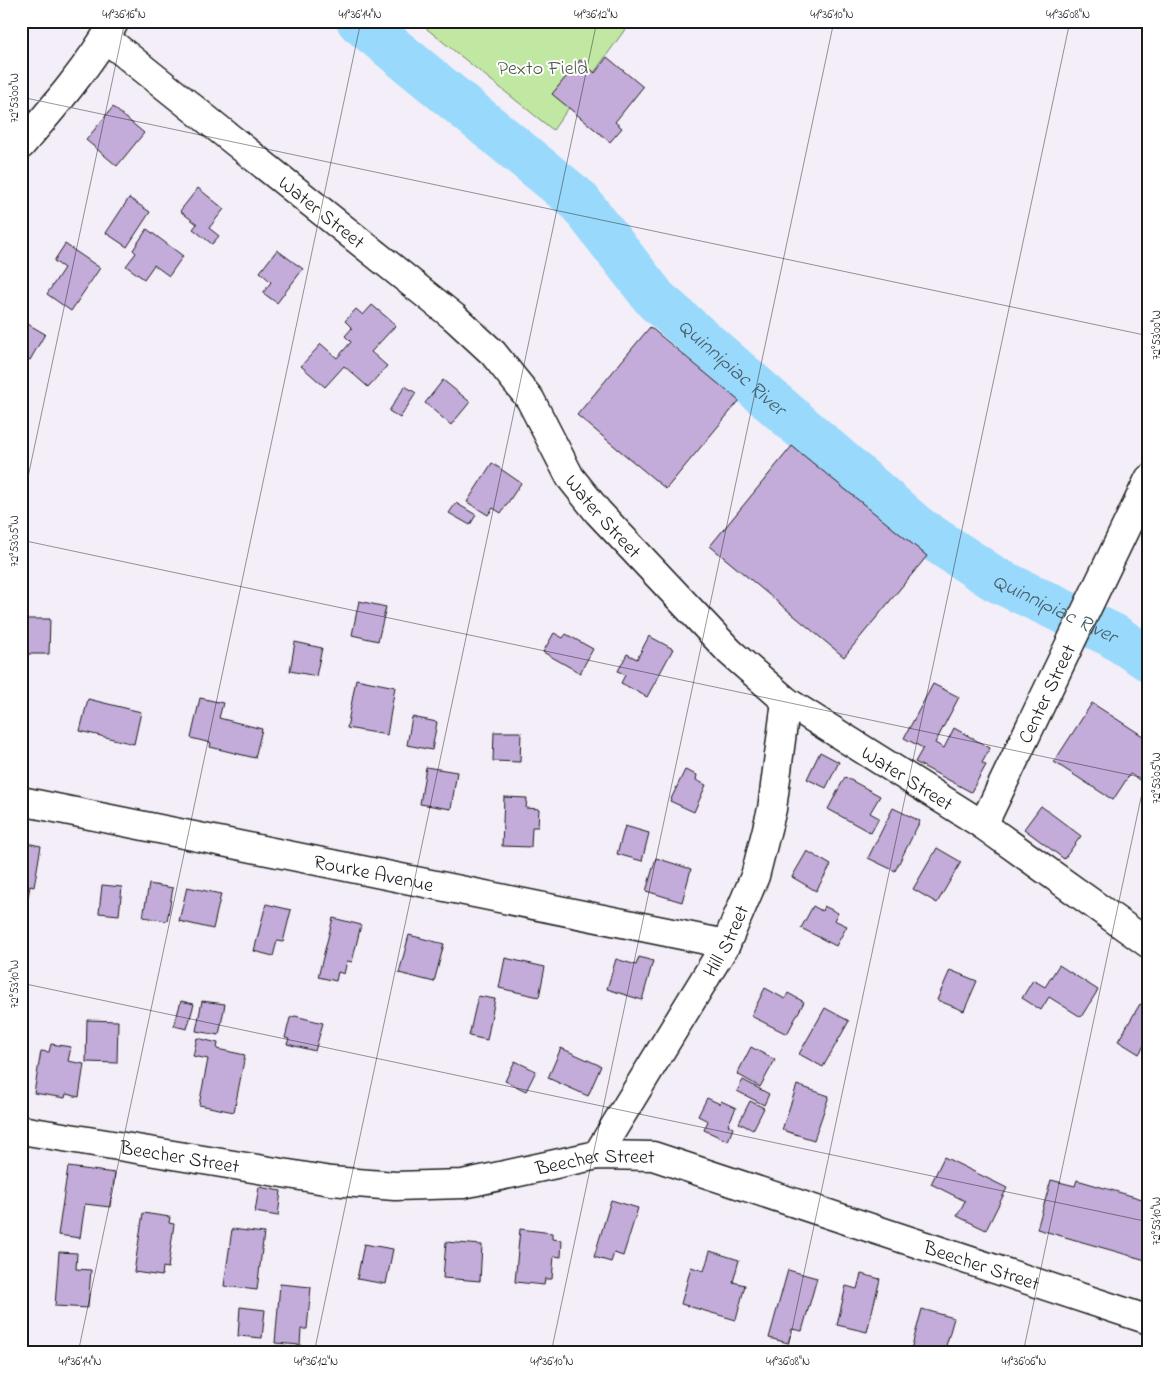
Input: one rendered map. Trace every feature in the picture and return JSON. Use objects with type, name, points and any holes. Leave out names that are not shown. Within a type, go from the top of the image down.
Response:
[{"type":"street","points":[[21,145],[50,112],[110,30]]},
{"type":"street","name":"Water Street","points":[[110,30],[454,317],[493,353],[530,399],[570,476],[598,512],[730,652],[786,700],[982,826],[1149,944]]},
{"type":"street","name":"Center Street","points":[[982,826],[1149,479]]},
{"type":"street","name":"Hill Street","points":[[597,1155],[726,944],[756,876],[772,809],[786,700]]},
{"type":"street","name":"Rourke Avenue","points":[[21,801],[726,944]]},
{"type":"street","name":"Beecher Street","points":[[21,1130],[331,1181],[395,1186],[463,1184],[597,1155],[654,1156],[1149,1320]]},
{"type":"green space","name":"Pexto Field","points":[[417,21],[631,21],[553,130]]},
{"type":"green space","points":[[1112,615],[1149,639],[1149,680],[1098,650]]},
{"type":"building","points":[[607,57],[643,87],[615,122],[622,128],[610,142],[552,94],[580,60],[595,73]]},
{"type":"building","points":[[113,107],[144,133],[117,166],[86,140]]},
{"type":"building","points":[[198,188],[224,209],[209,228],[219,236],[212,244],[193,229],[197,224],[180,211]]},
{"type":"building","points":[[129,198],[150,212],[127,247],[106,233]]},
{"type":"building","points":[[147,229],[183,256],[169,276],[154,265],[144,279],[126,266],[136,253],[133,250]]},
{"type":"building","points":[[65,244],[100,268],[71,311],[47,294],[64,268],[54,261]]},
{"type":"building","points":[[277,250],[303,269],[277,303],[263,293],[271,282],[260,272]]},
{"type":"building","points":[[372,305],[396,325],[371,352],[387,366],[368,387],[344,366],[325,387],[301,366],[321,344],[337,358],[351,342],[345,336],[352,328],[345,321],[356,309],[363,315]]},
{"type":"building","points":[[21,320],[45,334],[30,360],[21,356]]},
{"type":"building","points":[[650,327],[739,401],[666,489],[577,415]]},
{"type":"building","points":[[443,380],[470,402],[451,425],[425,403]]},
{"type":"building","points":[[405,386],[416,393],[400,418],[389,411]]},
{"type":"building","points":[[792,446],[927,556],[844,657],[710,546]]},
{"type":"building","points":[[492,463],[521,483],[501,513],[493,508],[488,515],[467,502]]},
{"type":"building","points":[[456,503],[476,515],[470,525],[449,513]]},
{"type":"building","points":[[359,601],[386,607],[378,641],[352,635]]},
{"type":"building","points":[[21,619],[50,619],[49,654],[21,654]]},
{"type":"building","points":[[554,633],[563,638],[566,634],[593,649],[580,673],[543,652]]},
{"type":"building","points":[[649,636],[673,649],[647,697],[621,683],[625,675],[618,671],[627,654],[637,659]]},
{"type":"building","points":[[295,642],[322,648],[316,676],[290,671]]},
{"type":"building","points":[[356,679],[395,687],[387,735],[347,728]]},
{"type":"building","points":[[933,684],[959,697],[935,743],[944,748],[954,728],[990,748],[982,763],[986,765],[971,792],[915,762],[923,748],[904,738]]},
{"type":"building","points":[[200,698],[223,703],[219,718],[262,729],[255,758],[210,747],[211,743],[191,738]]},
{"type":"building","points":[[88,699],[141,712],[134,744],[80,731]]},
{"type":"building","points":[[1092,703],[1149,740],[1149,786],[1130,774],[1113,800],[1054,762]]},
{"type":"building","points":[[412,717],[437,722],[432,750],[407,745]]},
{"type":"building","points":[[494,732],[521,732],[520,762],[493,761]]},
{"type":"building","points":[[820,752],[839,762],[826,788],[807,779]]},
{"type":"building","points":[[426,767],[457,772],[451,809],[420,804]]},
{"type":"building","points":[[685,770],[697,775],[696,780],[706,785],[694,812],[670,801]]},
{"type":"building","points":[[845,777],[880,796],[870,813],[879,818],[871,833],[828,809]]},
{"type":"building","points":[[504,797],[527,798],[526,808],[539,809],[538,827],[532,827],[531,847],[502,846]]},
{"type":"building","points":[[1041,806],[1081,836],[1064,859],[1024,829]]},
{"type":"building","points":[[893,808],[920,821],[895,871],[868,858]]},
{"type":"building","points":[[625,826],[649,833],[642,861],[617,854]]},
{"type":"building","points":[[21,842],[41,846],[34,887],[30,886],[26,908],[21,908]]},
{"type":"building","points":[[937,848],[961,862],[937,903],[913,889]]},
{"type":"building","points":[[807,851],[831,865],[816,891],[792,877]]},
{"type":"building","points":[[656,858],[691,869],[682,902],[646,891]]},
{"type":"building","points":[[149,884],[173,888],[167,921],[143,917]]},
{"type":"building","points":[[102,885],[122,887],[119,915],[99,913]]},
{"type":"building","points":[[187,887],[221,894],[213,929],[179,921]]},
{"type":"building","points":[[266,904],[291,910],[283,942],[277,941],[273,956],[254,951]]},
{"type":"building","points":[[813,906],[822,911],[824,906],[838,913],[834,920],[847,926],[836,946],[801,928]]},
{"type":"building","points":[[333,918],[361,925],[352,962],[347,961],[344,974],[338,972],[336,981],[318,977]]},
{"type":"building","points":[[409,935],[444,944],[434,982],[399,973]]},
{"type":"building","points":[[639,957],[653,961],[642,1000],[607,989],[616,959],[636,965]]},
{"type":"building","points":[[505,958],[545,967],[539,997],[499,988]]},
{"type":"building","points":[[1059,965],[1098,990],[1081,1017],[1049,997],[1041,1010],[1022,998],[1033,980],[1045,987]]},
{"type":"building","points":[[950,970],[977,981],[964,1011],[937,1000]]},
{"type":"building","points":[[765,988],[785,999],[788,993],[804,1002],[787,1034],[751,1016]]},
{"type":"building","points":[[478,996],[495,999],[487,1040],[469,1036]]},
{"type":"building","points":[[181,1001],[194,1004],[187,1029],[174,1026]]},
{"type":"building","points":[[202,1001],[225,1004],[219,1035],[196,1031]]},
{"type":"building","points":[[1140,1004],[1149,1009],[1149,1046],[1145,1044],[1139,1054],[1118,1041]]},
{"type":"building","points":[[825,1008],[849,1021],[823,1067],[799,1054]]},
{"type":"building","points":[[295,1016],[323,1023],[315,1051],[287,1044],[289,1039],[285,1038],[290,1018]]},
{"type":"building","points":[[87,1020],[118,1021],[117,1063],[86,1062]]},
{"type":"building","points":[[197,1038],[218,1043],[217,1049],[245,1055],[234,1112],[199,1105],[208,1059],[193,1056]]},
{"type":"building","points":[[51,1044],[71,1047],[68,1061],[84,1064],[79,1097],[66,1094],[65,1098],[34,1093],[41,1051],[49,1052]]},
{"type":"building","points":[[751,1047],[775,1060],[760,1087],[737,1074]]},
{"type":"building","points":[[561,1048],[601,1066],[588,1096],[548,1078]]},
{"type":"building","points":[[515,1061],[536,1071],[526,1091],[505,1081]]},
{"type":"building","points":[[743,1080],[769,1094],[764,1105],[737,1091]]},
{"type":"building","points":[[797,1085],[829,1096],[814,1140],[782,1130]]},
{"type":"building","points":[[707,1098],[720,1104],[721,1101],[736,1108],[728,1125],[733,1128],[728,1141],[704,1130],[708,1121],[698,1116]]},
{"type":"building","points":[[750,1101],[764,1108],[753,1130],[739,1123]]},
{"type":"building","points":[[944,1157],[1007,1188],[986,1230],[957,1216],[965,1201],[931,1184]]},
{"type":"building","points":[[68,1167],[115,1173],[110,1207],[85,1204],[80,1238],[58,1235]]},
{"type":"building","points":[[1051,1180],[1075,1186],[1077,1180],[1149,1201],[1149,1261],[1037,1229]]},
{"type":"building","points":[[259,1187],[281,1191],[278,1216],[255,1212]]},
{"type":"building","points":[[611,1200],[638,1208],[623,1256],[614,1253],[611,1262],[594,1257]]},
{"type":"building","points":[[143,1213],[170,1217],[169,1223],[174,1224],[168,1268],[163,1267],[162,1276],[134,1272]]},
{"type":"building","points":[[232,1229],[264,1233],[257,1290],[224,1286]]},
{"type":"building","points":[[520,1229],[552,1233],[552,1239],[562,1240],[561,1257],[554,1256],[552,1279],[545,1279],[544,1285],[515,1282]]},
{"type":"building","points":[[446,1242],[482,1245],[480,1281],[443,1278]]},
{"type":"building","points":[[364,1244],[393,1249],[386,1284],[357,1279]]},
{"type":"building","points":[[710,1251],[739,1260],[733,1282],[745,1285],[736,1320],[681,1304],[691,1267],[704,1271]]},
{"type":"building","points":[[59,1252],[77,1253],[76,1269],[91,1270],[88,1308],[55,1306]]},
{"type":"building","points":[[788,1270],[817,1278],[802,1331],[792,1329],[788,1343],[769,1338]]},
{"type":"building","points":[[861,1274],[880,1279],[867,1332],[837,1325],[846,1286],[857,1289]]},
{"type":"building","points":[[280,1284],[311,1287],[307,1329],[301,1329],[300,1345],[275,1343]]},
{"type":"building","points":[[240,1307],[265,1310],[262,1338],[238,1336]]},
{"type":"building","points":[[922,1309],[954,1318],[944,1353],[910,1353]]},
{"type":"waterway","name":"Quinnipiac River","points":[[359,21],[578,200],[656,300],[916,527],[995,579],[1112,635],[1149,659]]}]
